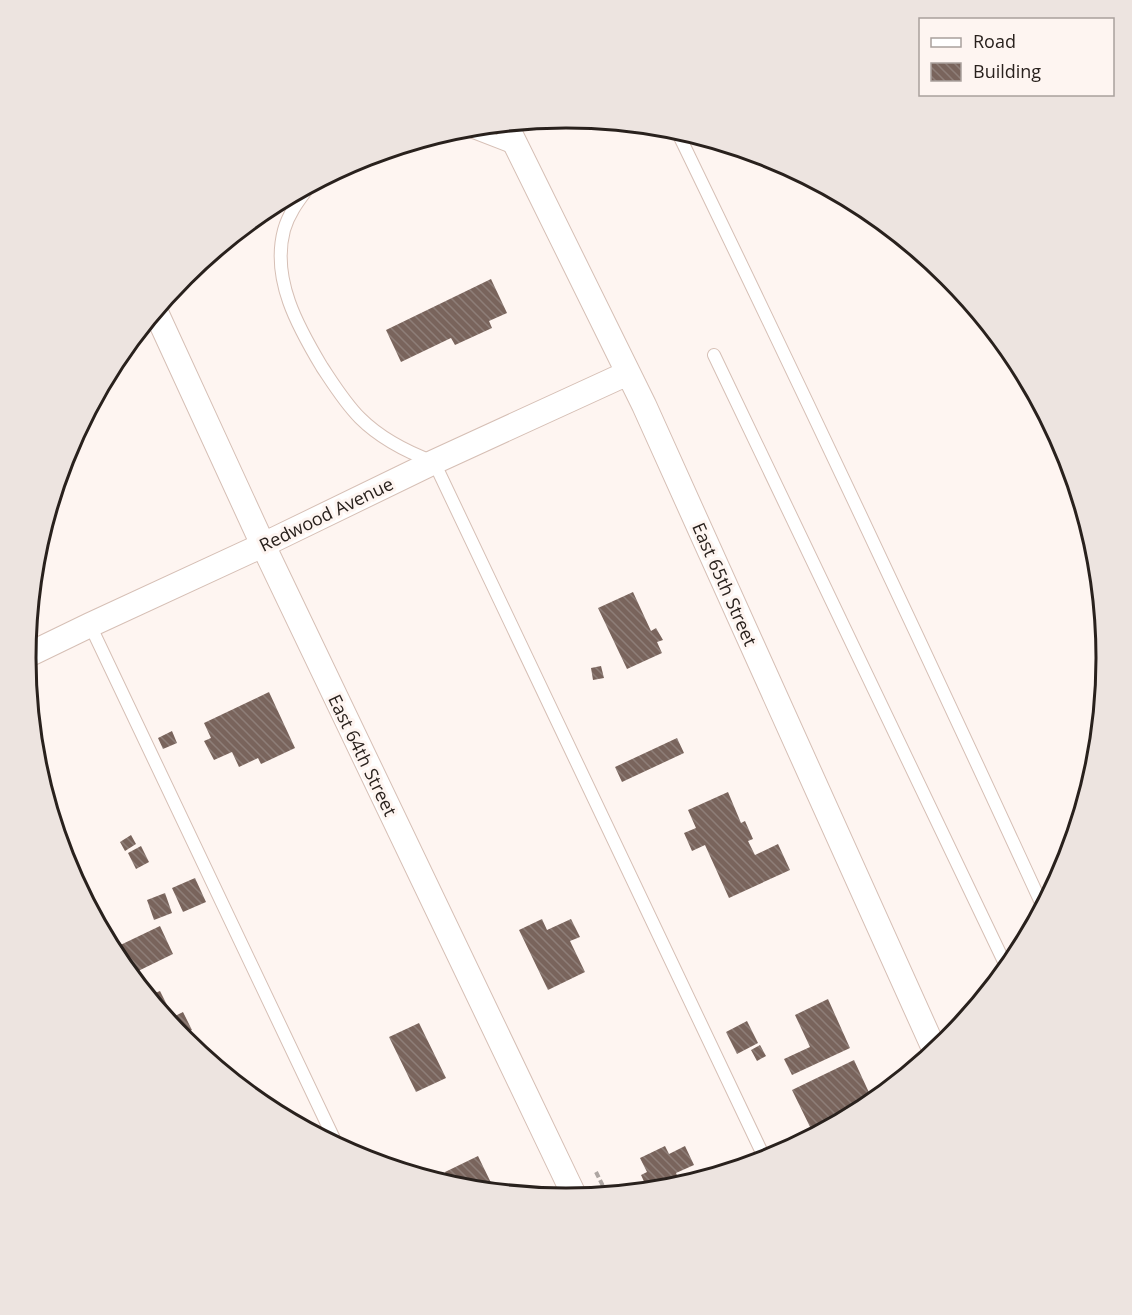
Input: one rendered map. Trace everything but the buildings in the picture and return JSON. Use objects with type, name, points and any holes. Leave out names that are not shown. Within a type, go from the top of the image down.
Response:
[{"type":"street","name":"East 65th Street","points":[[509,131],[644,405],[931,1041]]},
{"type":"street","name":"East 64th Street","points":[[159,319],[263,545],[571,1188]]},
{"type":"street","name":"Redwood Avenue","points":[[36,651],[434,462],[628,373]]},
{"type":"lane","points":[[479,135],[518,150]]},
{"type":"lane","points":[[682,141],[781,345],[1038,897]]},
{"type":"lane","points":[[297,201],[292,208],[284,231],[280,258],[288,299],[304,337],[339,394],[361,419],[391,442],[434,462],[761,1150]]},
{"type":"lane","points":[[714,355],[1002,958]]},
{"type":"lane","points":[[90,625],[331,1132]]},
{"type":"path","points":[[597,1172],[603,1186]]}]
